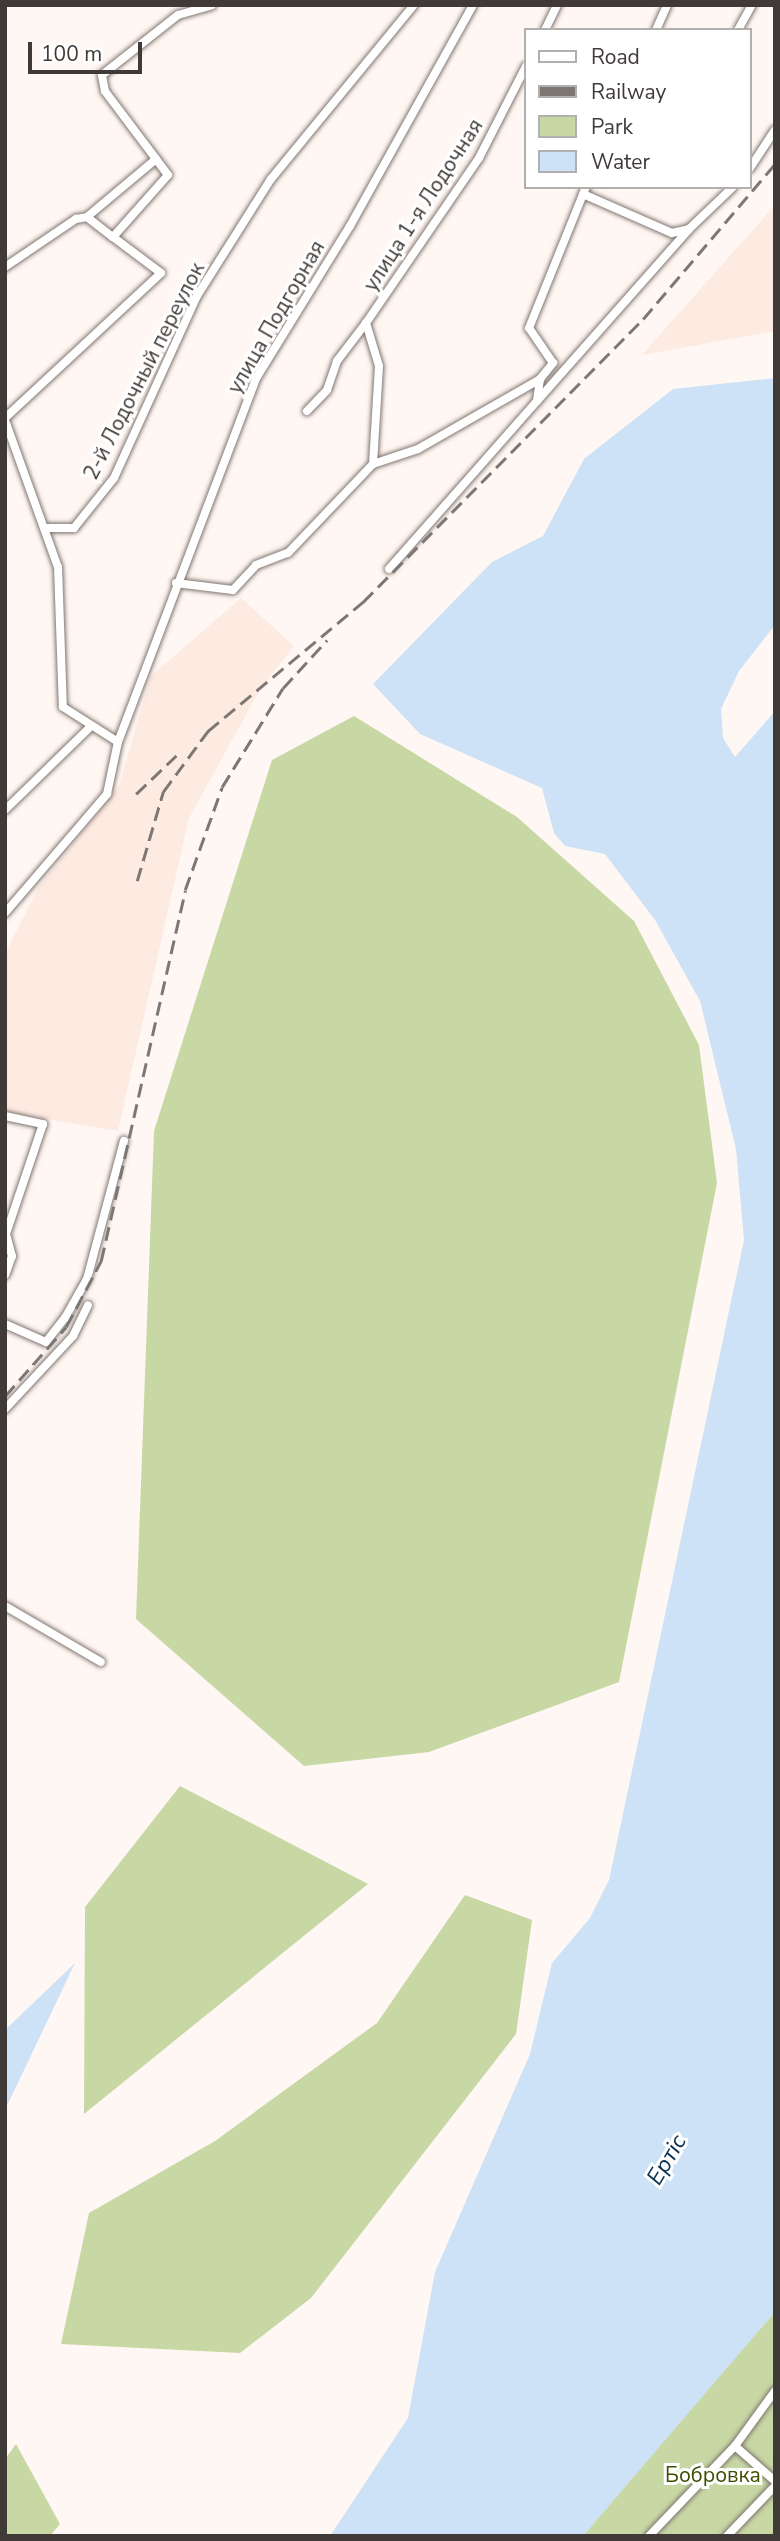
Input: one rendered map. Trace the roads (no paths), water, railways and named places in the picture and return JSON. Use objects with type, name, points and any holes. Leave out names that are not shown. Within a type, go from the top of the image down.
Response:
[{"type":"street","points":[[178,5],[178,15]]},
{"type":"street","points":[[113,237],[168,175],[105,91],[102,75],[178,15],[212,5]]},
{"type":"street","name":"2-й Лодочный переулок","points":[[45,528],[74,528],[114,478],[197,296],[263,191],[414,5]]},
{"type":"street","name":"улица Подгорная","points":[[5,913],[103,803],[118,742],[176,583],[257,377],[350,226],[473,5]]},
{"type":"street","points":[[546,28],[557,5]]},
{"type":"street","points":[[657,28],[667,5]]},
{"type":"street","points":[[739,28],[752,5]]},
{"type":"street","name":"улица 1-я Лодочная","points":[[307,411],[327,390],[337,362],[479,158],[524,70]]},
{"type":"street","points":[[752,165],[775,130]]},
{"type":"street","points":[[5,267],[58,226],[87,217],[156,159]]},
{"type":"street","points":[[389,569],[690,229],[731,189]]},
{"type":"street","points":[[176,583],[233,590],[257,565],[288,553],[373,464],[428,443],[540,379],[553,363],[529,328],[585,191],[664,231],[690,229]]},
{"type":"street","name":"2-й Лодочный переулок","points":[[5,419],[161,273],[87,217]]},
{"type":"street","name":"улица 1-я Лодочная","points":[[366,323],[379,366],[373,464]]},
{"type":"street","points":[[537,401],[540,379]]},
{"type":"street","points":[[5,419],[58,567],[61,700],[66,713],[118,742]]},
{"type":"street","points":[[5,810],[89,728]]},
{"type":"street","points":[[5,1116],[43,1124],[6,1234],[12,1256],[5,1275]]},
{"type":"street","points":[[5,1324],[46,1342],[65,1318],[88,1279],[124,1141]]},
{"type":"street","points":[[5,1409],[73,1336],[88,1305]]},
{"type":"street","points":[[5,1606],[100,1662]]},
{"type":"street","points":[[649,2536],[735,2446],[775,2391]]},
{"type":"street","points":[[735,2446],[775,2481]]},
{"type":"street","points":[[727,2536],[775,2486]]},
{"type":"water","name":"Ертіс","points":[[775,378],[775,625],[739,671],[721,709],[723,738],[735,757],[775,711],[775,2312],[583,2536],[330,2536],[408,2418],[435,2272],[530,2054],[552,1963],[590,1918],[609,1880],[744,1240],[736,1149],[700,1001],[655,920],[605,854],[565,846],[554,833],[542,788],[420,734],[373,684],[492,562],[543,536],[584,459],[673,389]]},
{"type":"water","points":[[75,1963],[5,2110],[5,2030]]},
{"type":"railway","points":[[137,881],[163,792],[208,731],[363,602],[643,319],[775,164]]},
{"type":"railway","points":[[5,1396],[66,1327],[101,1261],[185,890],[222,787],[283,688],[327,640]]},
{"type":"railway","points":[[136,794],[180,752]]},
{"type":"park label","name":"Бобровка","points":[[713,2475]]}]
